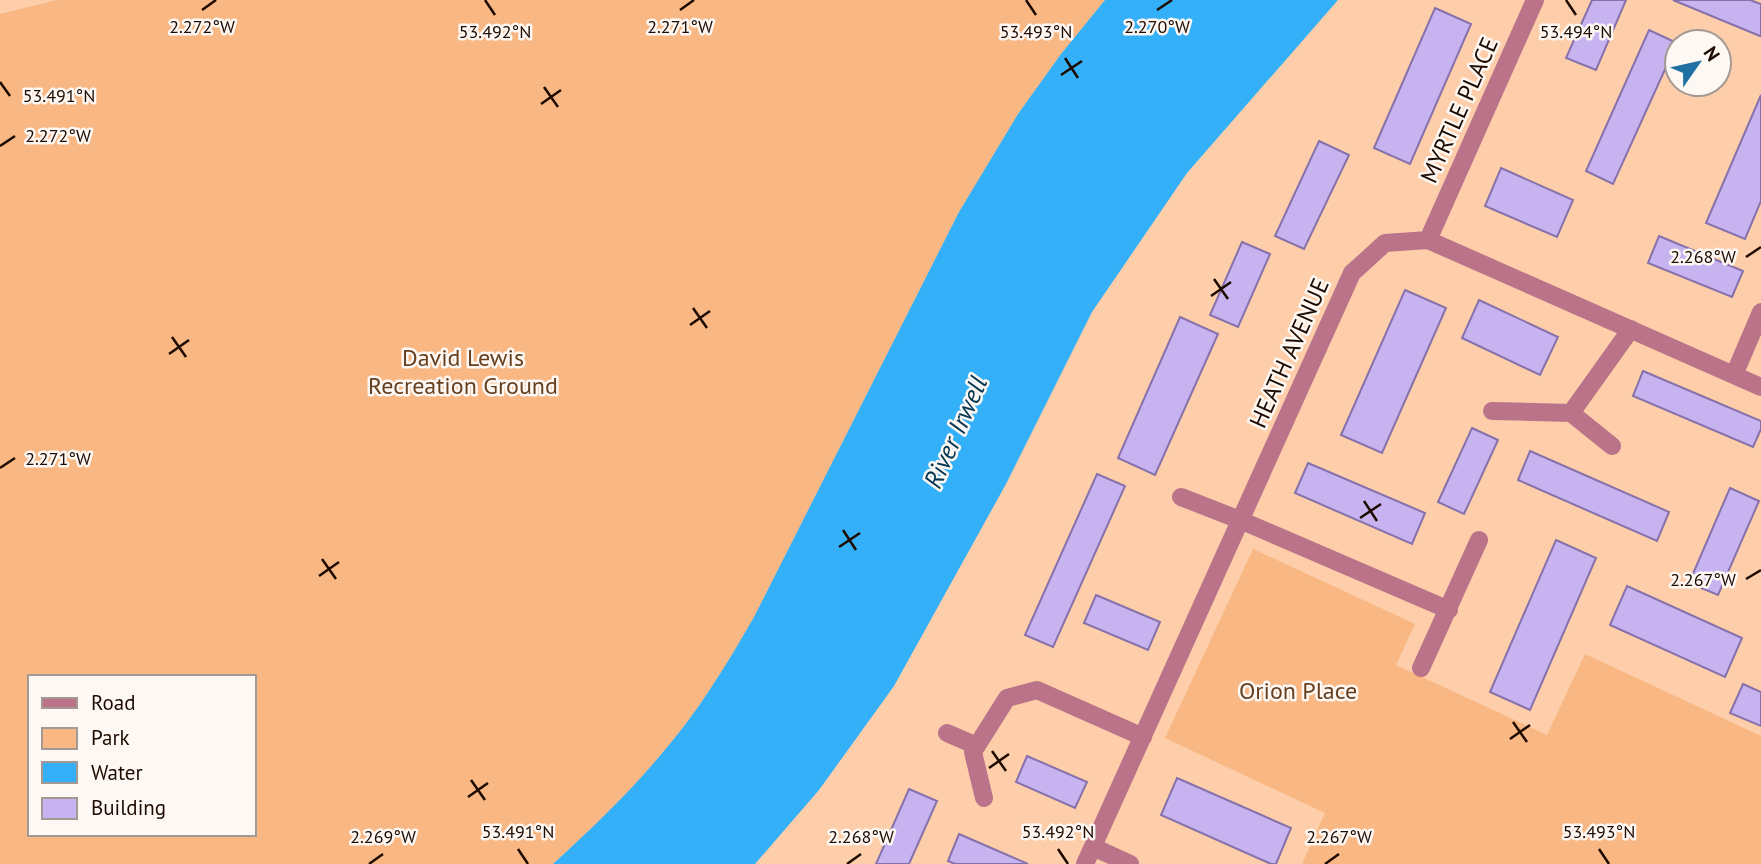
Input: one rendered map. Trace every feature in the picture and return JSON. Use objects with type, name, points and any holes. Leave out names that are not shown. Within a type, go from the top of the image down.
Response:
[{"type":"street","name":"MYRTLE PLACE","points":[[1428,240],[1535,0]]},
{"type":"street","name":"HEATH AVENUE","points":[[1085,864],[1352,273],[1385,243],[1428,240],[1761,387]]},
{"type":"street","points":[[1734,375],[1761,312]]},
{"type":"street","points":[[1571,413],[1631,329]]},
{"type":"street","points":[[1492,411],[1571,413],[1612,446]]},
{"type":"street","points":[[1181,497],[1449,610]]},
{"type":"street","points":[[1421,668],[1479,540]]},
{"type":"street","points":[[984,798],[973,752],[1007,698],[1037,690],[1143,737]]},
{"type":"street","points":[[947,733],[977,746]]},
{"type":"street","points":[[1093,847],[1129,864]]},
{"type":"green space","name":"David Lewis Recreation Ground","points":[[57,0],[1105,0],[1061,54],[1018,114],[959,212],[754,617],[721,672],[685,725],[646,772],[553,864],[0,864],[0,14]]},
{"type":"green space","name":"Orion Place","points":[[1253,549],[1415,624],[1396,665],[1547,735],[1585,654],[1761,736],[1761,864],[1302,864],[1325,813],[1165,738]]},
{"type":"water","name":"River Irwell","points":[[1105,0],[1338,0],[1187,173],[1092,312],[1006,484],[894,686],[819,790],[755,864],[553,864],[646,772],[685,725],[721,672],[754,617],[959,212],[1018,114],[1061,54]]},
{"type":"building","points":[[1592,0],[1626,0],[1596,70],[1566,58]]},
{"type":"building","points":[[1673,0],[1750,0],[1761,4],[1761,35],[1760,36]]},
{"type":"building","points":[[1435,8],[1471,24],[1410,164],[1374,148]]},
{"type":"building","points":[[1649,30],[1663,36],[1663,74],[1613,184],[1586,171]]},
{"type":"building","points":[[1761,95],[1761,201],[1745,239],[1706,223]]},
{"type":"building","points":[[1319,141],[1349,155],[1304,249],[1275,236]]},
{"type":"building","points":[[1501,168],[1573,200],[1557,237],[1485,206]]},
{"type":"building","points":[[1659,236],[1743,271],[1732,297],[1648,263]]},
{"type":"building","points":[[1242,242],[1270,254],[1238,327],[1210,315]]},
{"type":"building","points":[[1405,290],[1446,308],[1382,453],[1341,435]]},
{"type":"building","points":[[1479,300],[1558,337],[1540,375],[1462,338]]},
{"type":"building","points":[[1180,317],[1218,334],[1155,475],[1118,458]]},
{"type":"building","points":[[1643,371],[1761,421],[1761,429],[1753,447],[1633,396]]},
{"type":"building","points":[[1472,428],[1498,440],[1464,514],[1438,502]]},
{"type":"building","points":[[1530,451],[1669,512],[1657,541],[1518,480]]},
{"type":"building","points":[[1308,463],[1425,513],[1412,544],[1295,493]]},
{"type":"building","points":[[1097,474],[1125,486],[1053,647],[1025,635]]},
{"type":"building","points":[[1730,488],[1759,501],[1718,595],[1689,583]]},
{"type":"building","points":[[1556,540],[1596,558],[1530,710],[1490,692]]},
{"type":"building","points":[[1627,586],[1742,638],[1725,677],[1610,625]]},
{"type":"building","points":[[1096,595],[1160,622],[1148,650],[1084,623]]},
{"type":"building","points":[[1743,684],[1761,692],[1761,726],[1730,713]]},
{"type":"building","points":[[1027,756],[1087,782],[1075,808],[1016,782]]},
{"type":"building","points":[[1177,778],[1291,828],[1276,864],[1161,815]]},
{"type":"building","points":[[909,789],[937,801],[909,864],[876,864]]},
{"type":"building","points":[[959,834],[1028,864],[955,864],[948,861]]}]
